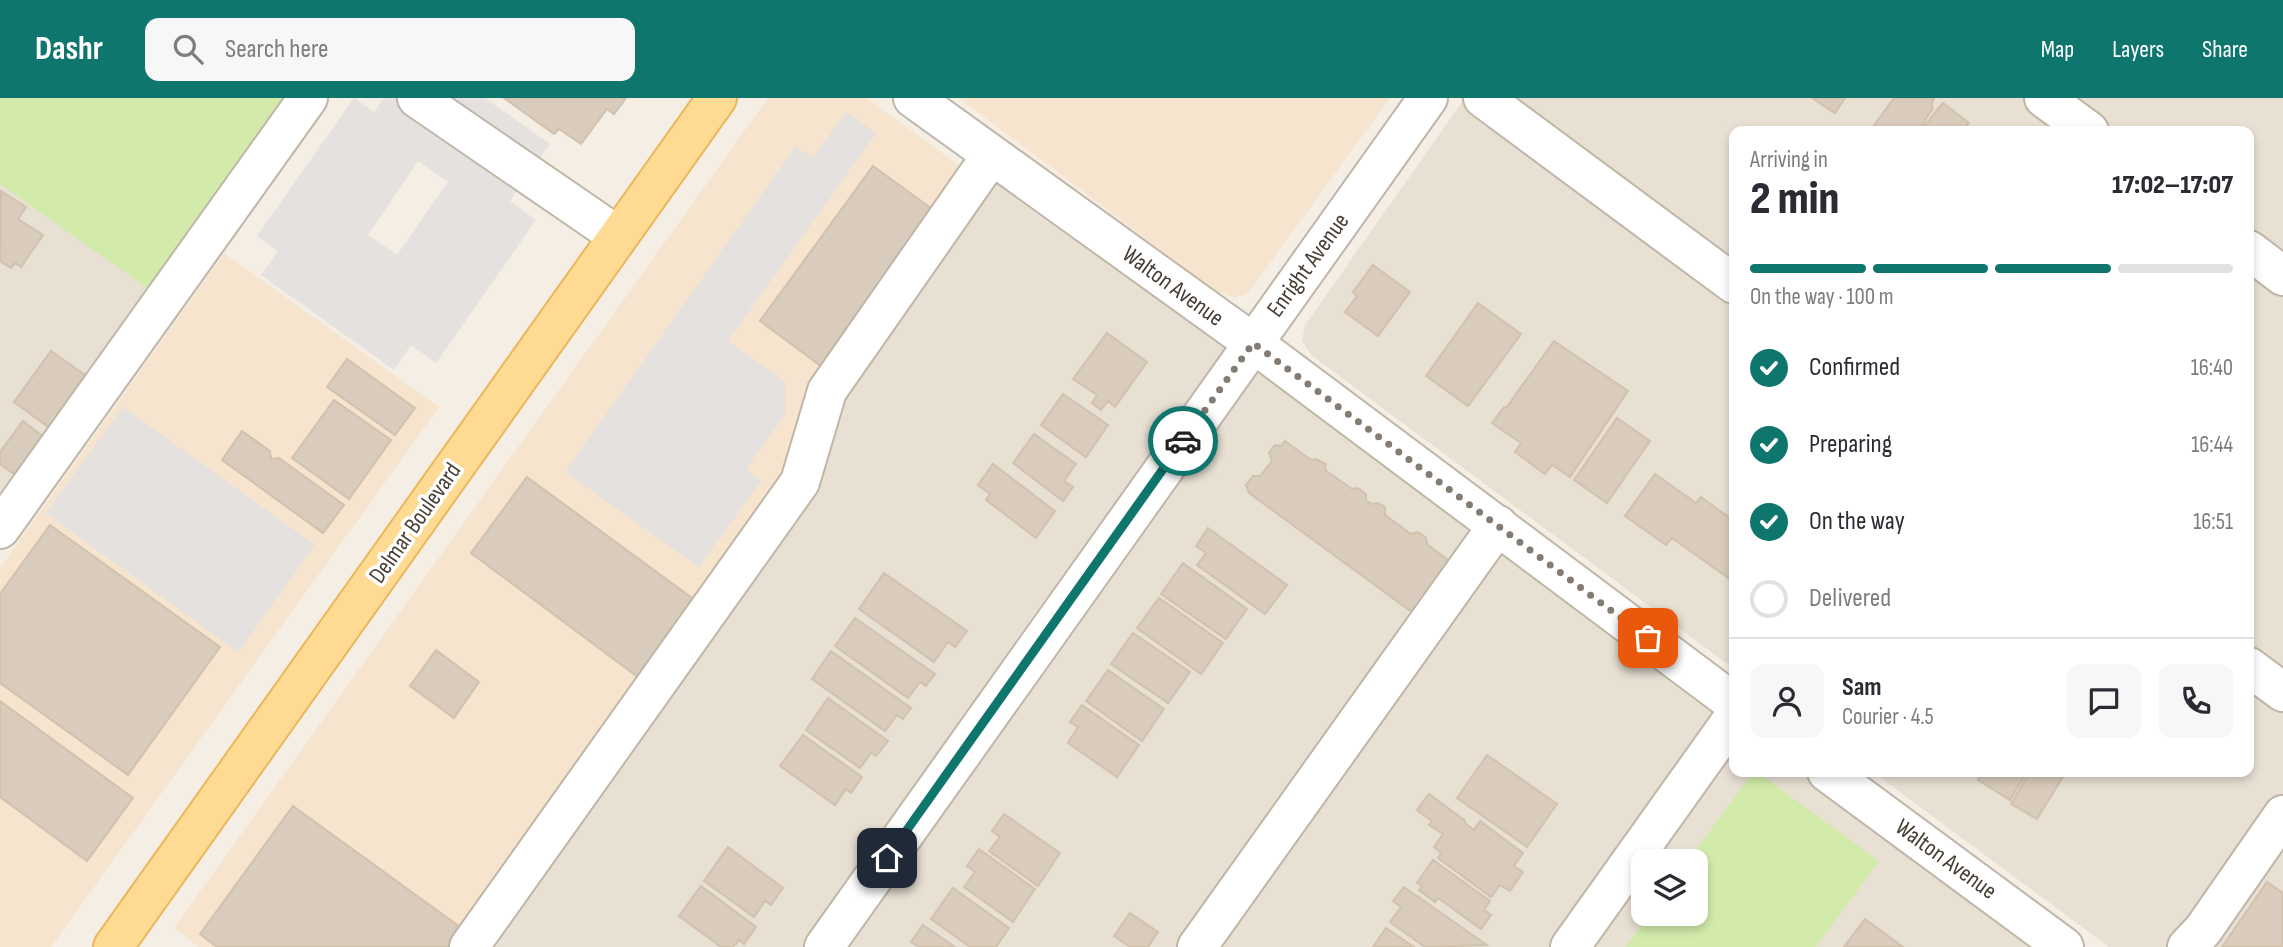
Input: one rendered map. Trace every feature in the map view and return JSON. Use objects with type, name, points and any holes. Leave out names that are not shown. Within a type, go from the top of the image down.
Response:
[{"type":"main road","name":"Delmar Boulevard","points":[[113,947],[717,98]]},
{"type":"street","points":[[0,529],[308,98]]},
{"type":"street","points":[[417,98],[618,236]]},
{"type":"street","name":"Walton Avenue","points":[[913,98],[1253,343],[1729,699]]},
{"type":"street","name":"Enright Avenue","points":[[824,947],[1428,98]]},
{"type":"street","points":[[1483,98],[1729,280]]},
{"type":"street","points":[[2044,98],[2082,126]]},
{"type":"street","points":[[469,947],[800,482],[827,391],[991,156]]},
{"type":"street","points":[[2254,254],[2283,276]]},
{"type":"street","points":[[1197,947],[1498,525]]},
{"type":"street","points":[[2254,671],[2283,692]]},
{"type":"street","points":[[1570,947],[1729,724]]},
{"type":"street","name":"Walton Avenue","points":[[1834,777],[2064,947]]},
{"type":"street","points":[[2188,947],[2203,930],[2283,815]]},
{"type":"shaded area","points":[[0,98],[298,98],[0,516]]},
{"type":"shaded area","points":[[354,98],[374,112],[384,98],[485,98],[550,144],[510,201],[536,220],[436,363],[411,345],[394,370],[261,275],[278,251],[257,236]],"holes":[[[418,161],[448,182],[397,255],[368,235]]]},
{"type":"shaded area","points":[[768,98],[867,98],[968,172],[785,486],[460,947],[199,947],[174,928]]},
{"type":"shaded area","points":[[959,98],[1390,98],[1249,292],[1235,298],[1214,290]]},
{"type":"shaded area","points":[[1465,98],[2283,98],[2283,947],[2109,947],[1880,777],[2254,777],[2254,126],[1729,126],[1729,665],[1311,355],[1302,341],[1305,325]]},
{"type":"shaded area","points":[[846,112],[876,133],[728,341],[785,382],[785,414],[746,469],[761,481],[699,567],[565,472],[796,146],[813,158]]},
{"type":"shaded area","points":[[991,156],[1729,699],[1729,777],[1834,777],[2064,947],[469,947],[827,391]]},
{"type":"shaded area","points":[[224,253],[439,407],[51,947],[0,947],[0,568]]},
{"type":"shaded area","points":[[123,407],[315,545],[238,652],[46,513]]},
{"type":"green space","points":[[0,98],[298,98],[157,295],[0,184]]},
{"type":"green space","points":[[1749,777],[1764,777],[1879,861],[1816,947],[1626,947],[1641,926],[1708,926],[1708,849],[1697,849]]},
{"type":"building","points":[[504,98],[626,98],[614,114],[607,109],[581,144],[559,129],[554,134]]},
{"type":"building","points":[[1812,98],[1845,98],[1835,113]]},
{"type":"building","points":[[1894,98],[1934,98],[1931,106],[1933,108],[1921,126],[1874,126]]},
{"type":"building","points":[[1943,103],[1969,123],[1966,126],[1924,126]]},
{"type":"building","points":[[873,166],[939,214],[825,369],[760,321]]},
{"type":"building","points":[[1,191],[26,207],[18,219],[43,235],[21,267],[15,263],[11,268],[0,261]]},
{"type":"building","points":[[1373,265],[1410,292],[1378,336],[1345,312],[1357,296],[1353,292]]},
{"type":"building","points":[[1478,303],[1521,334],[1468,406],[1426,376]]},
{"type":"building","points":[[1107,333],[1147,362],[1115,407],[1108,401],[1101,410],[1092,403],[1097,395],[1073,379]]},
{"type":"building","points":[[1554,341],[1628,391],[1570,477],[1552,465],[1545,474],[1515,452],[1521,443],[1492,423],[1504,407],[1506,408]]},
{"type":"building","points":[[51,351],[92,380],[54,431],[14,402]]},
{"type":"building","points":[[347,359],[415,408],[395,435],[327,387]]},
{"type":"building","points":[[1063,394],[1108,425],[1086,457],[1041,425]]},
{"type":"building","points":[[334,400],[391,440],[349,499],[292,458]]},
{"type":"building","points":[[1617,418],[1650,441],[1607,503],[1574,480]]},
{"type":"building","points":[[23,421],[49,441],[21,479],[0,464],[0,452]]},
{"type":"building","points":[[242,431],[270,451],[271,459],[279,458],[344,505],[323,533],[222,460]]},
{"type":"building","points":[[1034,434],[1076,464],[1064,481],[1073,487],[1063,501],[1013,463]]},
{"type":"building","points":[[1285,441],[1311,460],[1316,459],[1326,464],[1325,470],[1352,489],[1358,488],[1366,494],[1366,501],[1385,507],[1385,515],[1411,534],[1418,532],[1426,538],[1427,544],[1453,564],[1416,615],[1249,493],[1246,485],[1253,476],[1260,476],[1272,461],[1269,453],[1275,445],[1281,446]]},
{"type":"building","points":[[993,464],[1055,511],[1036,538],[986,500],[990,494],[978,485]]},
{"type":"building","points":[[1655,474],[1696,503],[1701,497],[1729,517],[1729,578],[1672,538],[1666,545],[1625,516]]},
{"type":"building","points":[[527,477],[703,606],[646,683],[471,553]]},
{"type":"building","points":[[50,525],[220,647],[128,775],[0,683],[0,594]]},
{"type":"building","points":[[1208,528],[1287,585],[1265,614],[1197,565],[1206,553],[1196,546]]},
{"type":"building","points":[[1183,563],[1247,609],[1226,639],[1161,594]]},
{"type":"building","points":[[884,573],[967,631],[955,647],[948,642],[934,662],[859,609]]},
{"type":"building","points":[[1159,598],[1223,643],[1201,674],[1137,628]]},
{"type":"building","points":[[855,618],[935,674],[926,686],[920,682],[908,698],[835,646]]},
{"type":"building","points":[[1133,633],[1190,672],[1168,703],[1111,664]]},
{"type":"building","points":[[436,650],[479,682],[454,718],[410,686]]},
{"type":"building","points":[[831,651],[911,708],[903,719],[897,715],[885,731],[812,679]]},
{"type":"building","points":[[1108,670],[1164,709],[1142,741],[1086,701]]},
{"type":"building","points":[[828,698],[888,741],[876,756],[871,753],[860,768],[806,730]]},
{"type":"building","points":[[0,701],[133,798],[87,861],[0,797]]},
{"type":"building","points":[[1082,705],[1139,745],[1117,777],[1068,743],[1078,727],[1070,722]]},
{"type":"building","points":[[803,735],[862,777],[851,793],[846,789],[835,805],[780,766]]},
{"type":"building","points":[[1487,755],[1557,804],[1527,847],[1457,798]]},
{"type":"building","points":[[1980,777],[2024,777],[2010,800],[1978,780]]},
{"type":"building","points":[[2027,777],[2063,777],[2037,819],[2011,804]]},
{"type":"building","points":[[1429,794],[1474,830],[1480,821],[1523,853],[1514,866],[1523,872],[1510,891],[1500,885],[1491,897],[1438,858],[1441,853],[1434,847],[1443,834],[1429,825],[1432,821],[1417,810]]},
{"type":"building","points":[[293,806],[471,935],[462,947],[217,947],[200,934]]},
{"type":"building","points":[[1004,814],[1060,853],[1038,886],[989,851],[1000,837],[992,831]]},
{"type":"building","points":[[728,847],[783,888],[771,905],[765,901],[754,917],[704,881]]},
{"type":"building","points":[[979,849],[1035,889],[1013,922],[964,887],[975,872],[967,866]]},
{"type":"building","points":[[1433,860],[1490,901],[1484,910],[1491,915],[1481,929],[1438,898],[1435,902],[1419,890],[1422,886],[1417,883]]},
{"type":"building","points":[[2267,882],[2283,893],[2283,947],[2222,947]]},
{"type":"building","points":[[701,886],[756,927],[744,944],[739,940],[733,947],[721,947],[679,916]]},
{"type":"building","points":[[1404,887],[1487,945],[1425,947],[1390,922],[1401,907],[1393,901]]},
{"type":"building","points":[[953,888],[1009,928],[996,947],[970,947],[931,919]]},
{"type":"building","points":[[1130,913],[1158,932],[1148,947],[1130,947],[1114,936]]},
{"type":"building","points":[[1865,919],[1903,947],[1844,947]]},
{"type":"building","points":[[923,925],[955,947],[919,947],[911,942]]},
{"type":"building","points":[[1386,928],[1414,947],[1373,947]]},
{"type":"way so far","points":[[1183,441],[1253,343],[1648,638]]},
{"type":"route","points":[[887,858],[1183,441]]}]
